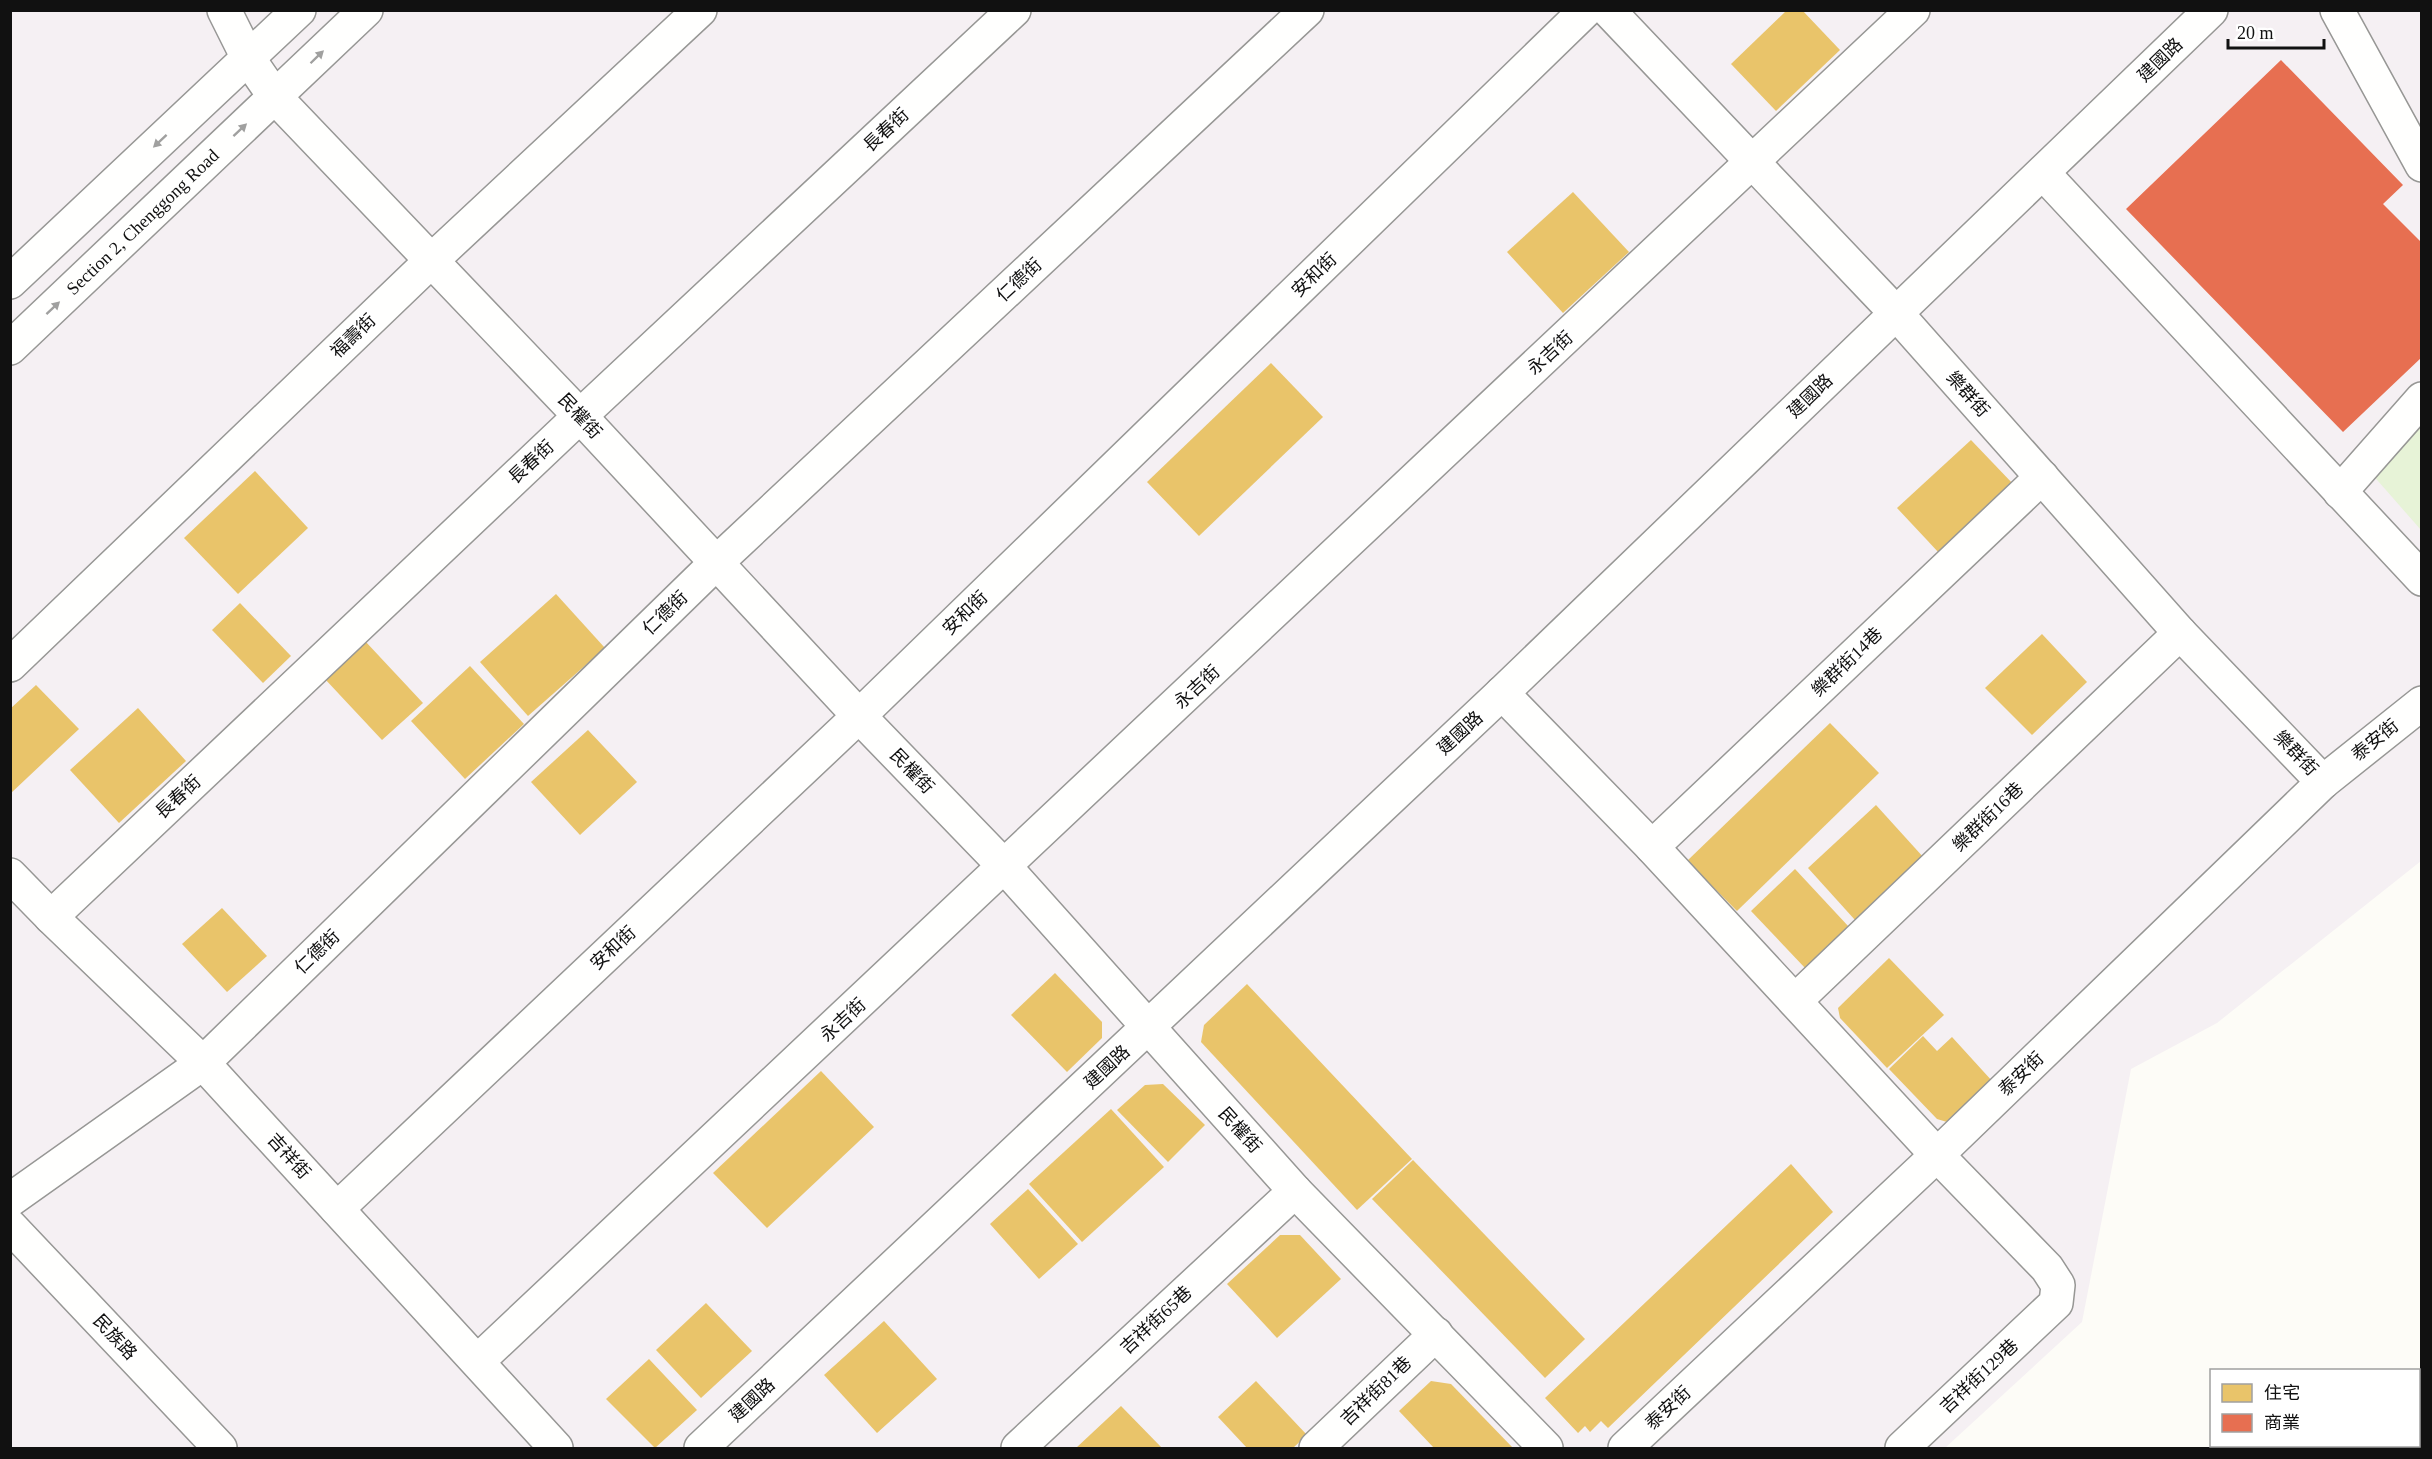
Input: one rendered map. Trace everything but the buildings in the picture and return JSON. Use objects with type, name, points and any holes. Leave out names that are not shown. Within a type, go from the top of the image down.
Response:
[{"type":"street","name":"民權街","points":[[224,10],[248,58],[275,97],[580,416],[859,716],[1005,867],[1294,1191],[1546,1449]]},
{"type":"street","points":[[10,282],[299,10]]},
{"type":"street","name":"Section 2, Chenggong Road","points":[[10,348],[366,10]]},
{"type":"street","name":"福壽街","points":[[10,665],[432,261],[700,10]]},
{"type":"street","name":"長春街","points":[[51,917],[580,416],[1014,10]]},
{"type":"street","name":"仁德街","points":[[10,1200],[203,1063],[716,562],[1307,10]]},
{"type":"street","name":"安和街","points":[[337,1209],[859,716],[1586,10]]},
{"type":"street","name":"樂群街","points":[[1608,10],[1896,313],[2180,633],[2323,782]]},
{"type":"street","name":"永吉街","points":[[478,1361],[1913,10]]},
{"type":"street","name":"建國路","points":[[700,1449],[1502,693],[2211,10]]},
{"type":"street","points":[[2337,10],[2421,165]]},
{"type":"street","points":[[2043,174],[2421,579]]},
{"type":"street","points":[[2340,492],[2421,399]]},
{"type":"street","name":"樂群街14巷","points":[[1652,847],[2042,477]]},
{"type":"street","name":"樂群街16巷","points":[[1795,1001],[2180,633]]},
{"type":"street","points":[[1502,693],[1652,847],[1937,1155]]},
{"type":"street","name":"泰安街","points":[[1625,1449],[1937,1155],[2323,782],[2421,703]]},
{"type":"street","name":"吉祥街","points":[[10,875],[203,1063],[478,1361],[556,1449]]},
{"type":"street","name":"吉祥街129巷","points":[[1902,1449],[2056,1303],[2058,1284],[2047,1268],[1937,1155]]},
{"type":"street","name":"吉祥街65巷","points":[[1018,1449],[1294,1191]]},
{"type":"street","name":"民族路","points":[[10,1226],[220,1449]]},
{"type":"street","name":"吉祥街81巷","points":[[1316,1449],[1436,1334]]},
{"type":"shaded area","points":[[10,11],[2421,11],[2421,861],[2217,1023],[2131,1069],[2082,1322],[1945,1448],[11,1448]]},
{"type":"green space","points":[[2421,418],[2421,530],[2371,473]]}]
